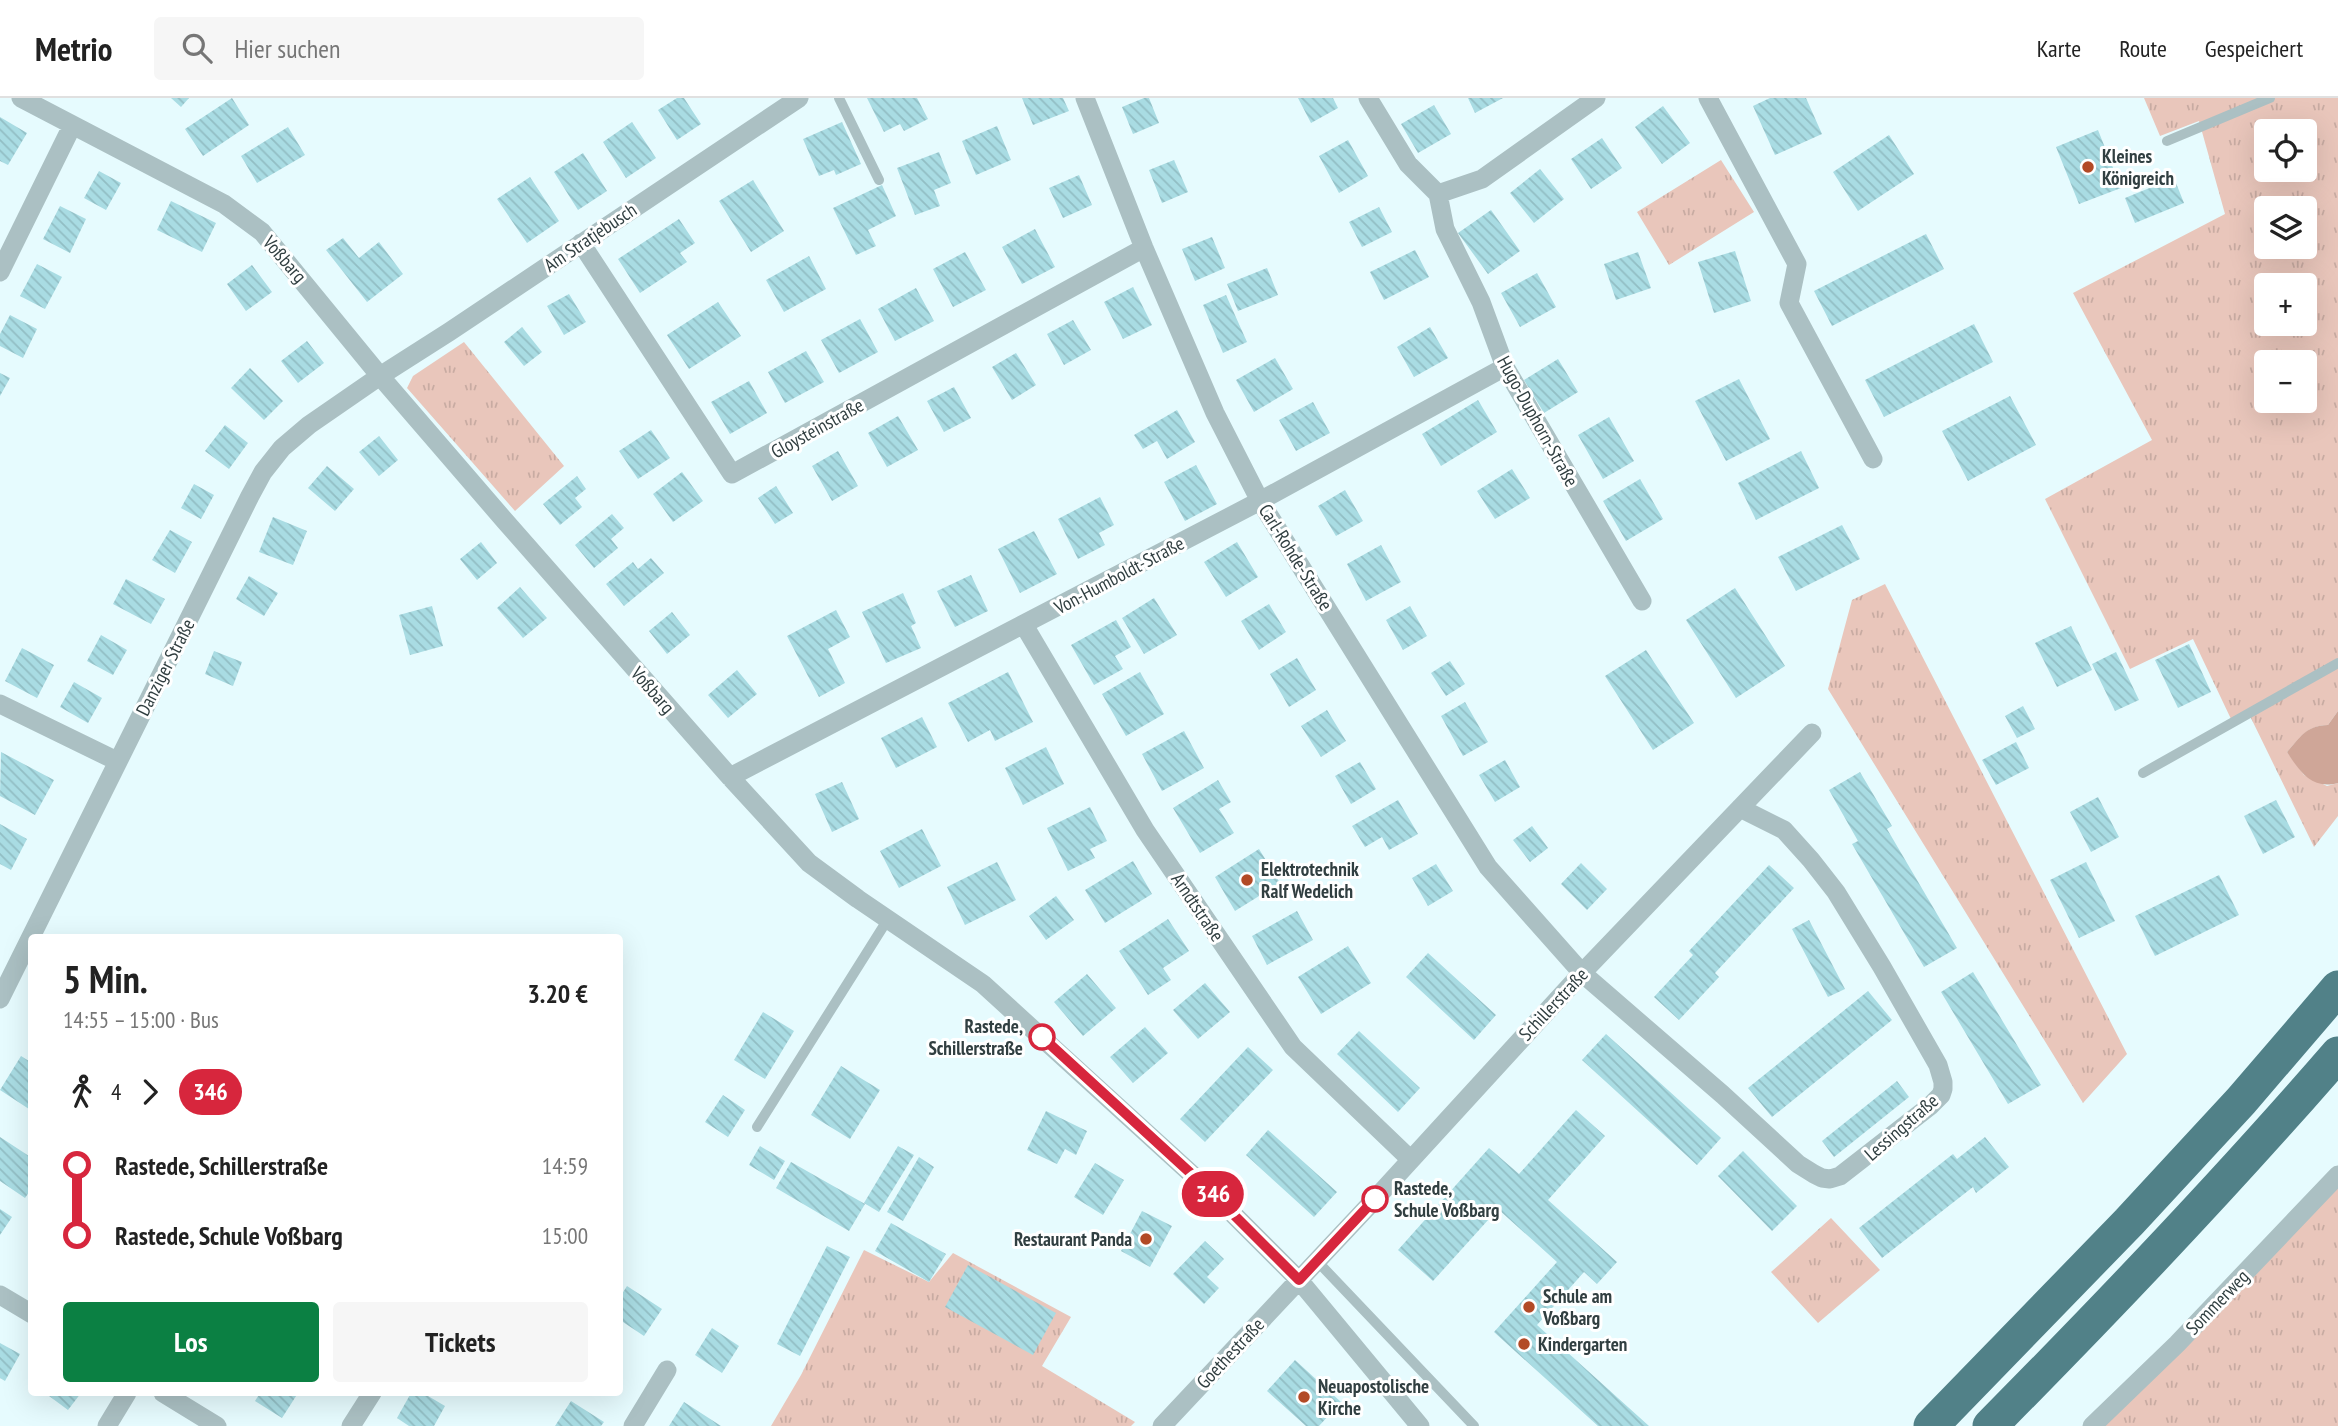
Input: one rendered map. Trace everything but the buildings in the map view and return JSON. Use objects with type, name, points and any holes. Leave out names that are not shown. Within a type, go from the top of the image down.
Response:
[{"type":"highway","points":[[1931,1426],[2129,1222],[2241,1101],[2338,988]]},
{"type":"highway","points":[[1990,1426],[2160,1251],[2338,1054]]},
{"type":"street","name":"Voßbarg","points":[[21,98],[225,204],[262,232],[380,376],[730,777],[809,863],[983,984],[1209,1190],[1299,1280],[1420,1426]]},
{"type":"street","name":"Am Stratjebusch","points":[[380,376],[799,98]]},
{"type":"street","name":"Carl-Rohde-Straße","points":[[1085,98],[1144,248],[1215,413],[1260,500],[1488,867],[1582,973]]},
{"type":"street","points":[[1368,98],[1408,164],[1438,194],[1482,179],[1597,98]]},
{"type":"street","points":[[1708,98],[1797,264],[1789,303],[1873,459]]},
{"type":"street","points":[[0,272],[72,125]]},
{"type":"street","name":"Hugo-Duphorn-Straße","points":[[1438,194],[1445,229],[1481,302],[1505,367],[1642,601]]},
{"type":"street","name":"Gloysteinstraße","points":[[581,243],[732,474],[1144,248]]},
{"type":"street","name":"Von-Humboldt-Straße","points":[[730,777],[1024,625],[1505,367]]},
{"type":"street","name":"Danziger Straße","points":[[31,934],[263,472],[282,448],[309,425],[380,376]]},
{"type":"street","name":"Arndtstraße","points":[[1024,625],[1145,830],[1293,1047],[1410,1159]]},
{"type":"street","points":[[0,704],[117,761]]},
{"type":"street","name":"Schillerstraße","points":[[1299,1280],[1582,973],[1812,733]]},
{"type":"street","name":"Lessingstraße","points":[[1582,973],[1798,1164],[1822,1178],[1840,1176],[1930,1107],[1943,1089],[1938,1065],[1836,892],[1784,830],[1740,808]]},
{"type":"street","name":"Danziger Straße","points":[[1,995],[28,941]]},
{"type":"street","name":"Sommerweg","points":[[2092,1426],[2177,1344],[2338,1175]]},
{"type":"street","name":"Goethestraße","points":[[1162,1426],[1299,1280]]},
{"type":"street","points":[[0,1295],[28,1312]]},
{"type":"street","points":[[633,1426],[667,1370]]},
{"type":"street","points":[[107,1426],[125,1396]]},
{"type":"street","points":[[168,1396],[217,1426]]},
{"type":"street","points":[[351,1426],[370,1396]]},
{"type":"lane","points":[[839,98],[878,180]]},
{"type":"lane","points":[[2167,141],[2270,98]]},
{"type":"lane","points":[[2143,773],[2338,663]]},
{"type":"lane","points":[[757,1127],[888,918]]},
{"type":"lane","points":[[1317,1261],[1474,1426]]},
{"type":"green space","points":[[2144,98],[2338,98],[2338,711],[2328,725],[2309,730],[2287,752],[2304,775],[2327,786],[2338,783],[2338,816],[2314,847],[2249,714],[2231,719],[2193,639],[2130,669],[2045,499],[2152,440],[2073,293],[2225,214],[2199,121],[2160,136]]},
{"type":"green space","points":[[1721,160],[1754,212],[1669,265],[1637,212]]},
{"type":"green space","points":[[464,342],[564,466],[515,511],[407,388],[413,376]]},
{"type":"green space","points":[[1885,584],[2127,1054],[2083,1103],[1828,689],[1852,600]]},
{"type":"green space","points":[[2338,1182],[2338,1426],[2104,1426]]},
{"type":"green space","points":[[1831,1218],[1880,1270],[1818,1323],[1771,1272]]},
{"type":"green space","points":[[864,1250],[929,1282],[953,1253],[1071,1317],[1042,1366],[1135,1422],[1131,1426],[771,1426],[801,1375]]},
{"type":"shaded area","points":[[2338,711],[2338,783],[2321,784],[2308,778],[2287,752],[2309,730],[2328,725]]},
{"type":"bus line","name":"346","points":[[1042,1037],[1209,1190],[1299,1280],[1375,1199]]},
{"type":"place","name":"Kleines Königreich","points":[[2088,167]]},
{"type":"place","name":"Elektrotechnik Ralf Wedelich","points":[[1247,880]]},
{"type":"place","name":"Rastede, Schillerstraße","points":[[1042,1037]]},
{"type":"place","name":"Rastede, Schule Voßbarg","points":[[1375,1199]]},
{"type":"place","name":"Restaurant Panda","points":[[1146,1239]]},
{"type":"place","name":"Schule am Voßbarg","points":[[1529,1307]]},
{"type":"place","name":"Kindergarten","points":[[1524,1344]]},
{"type":"place","name":"Neuapostolische Kirche","points":[[1304,1397]]}]
